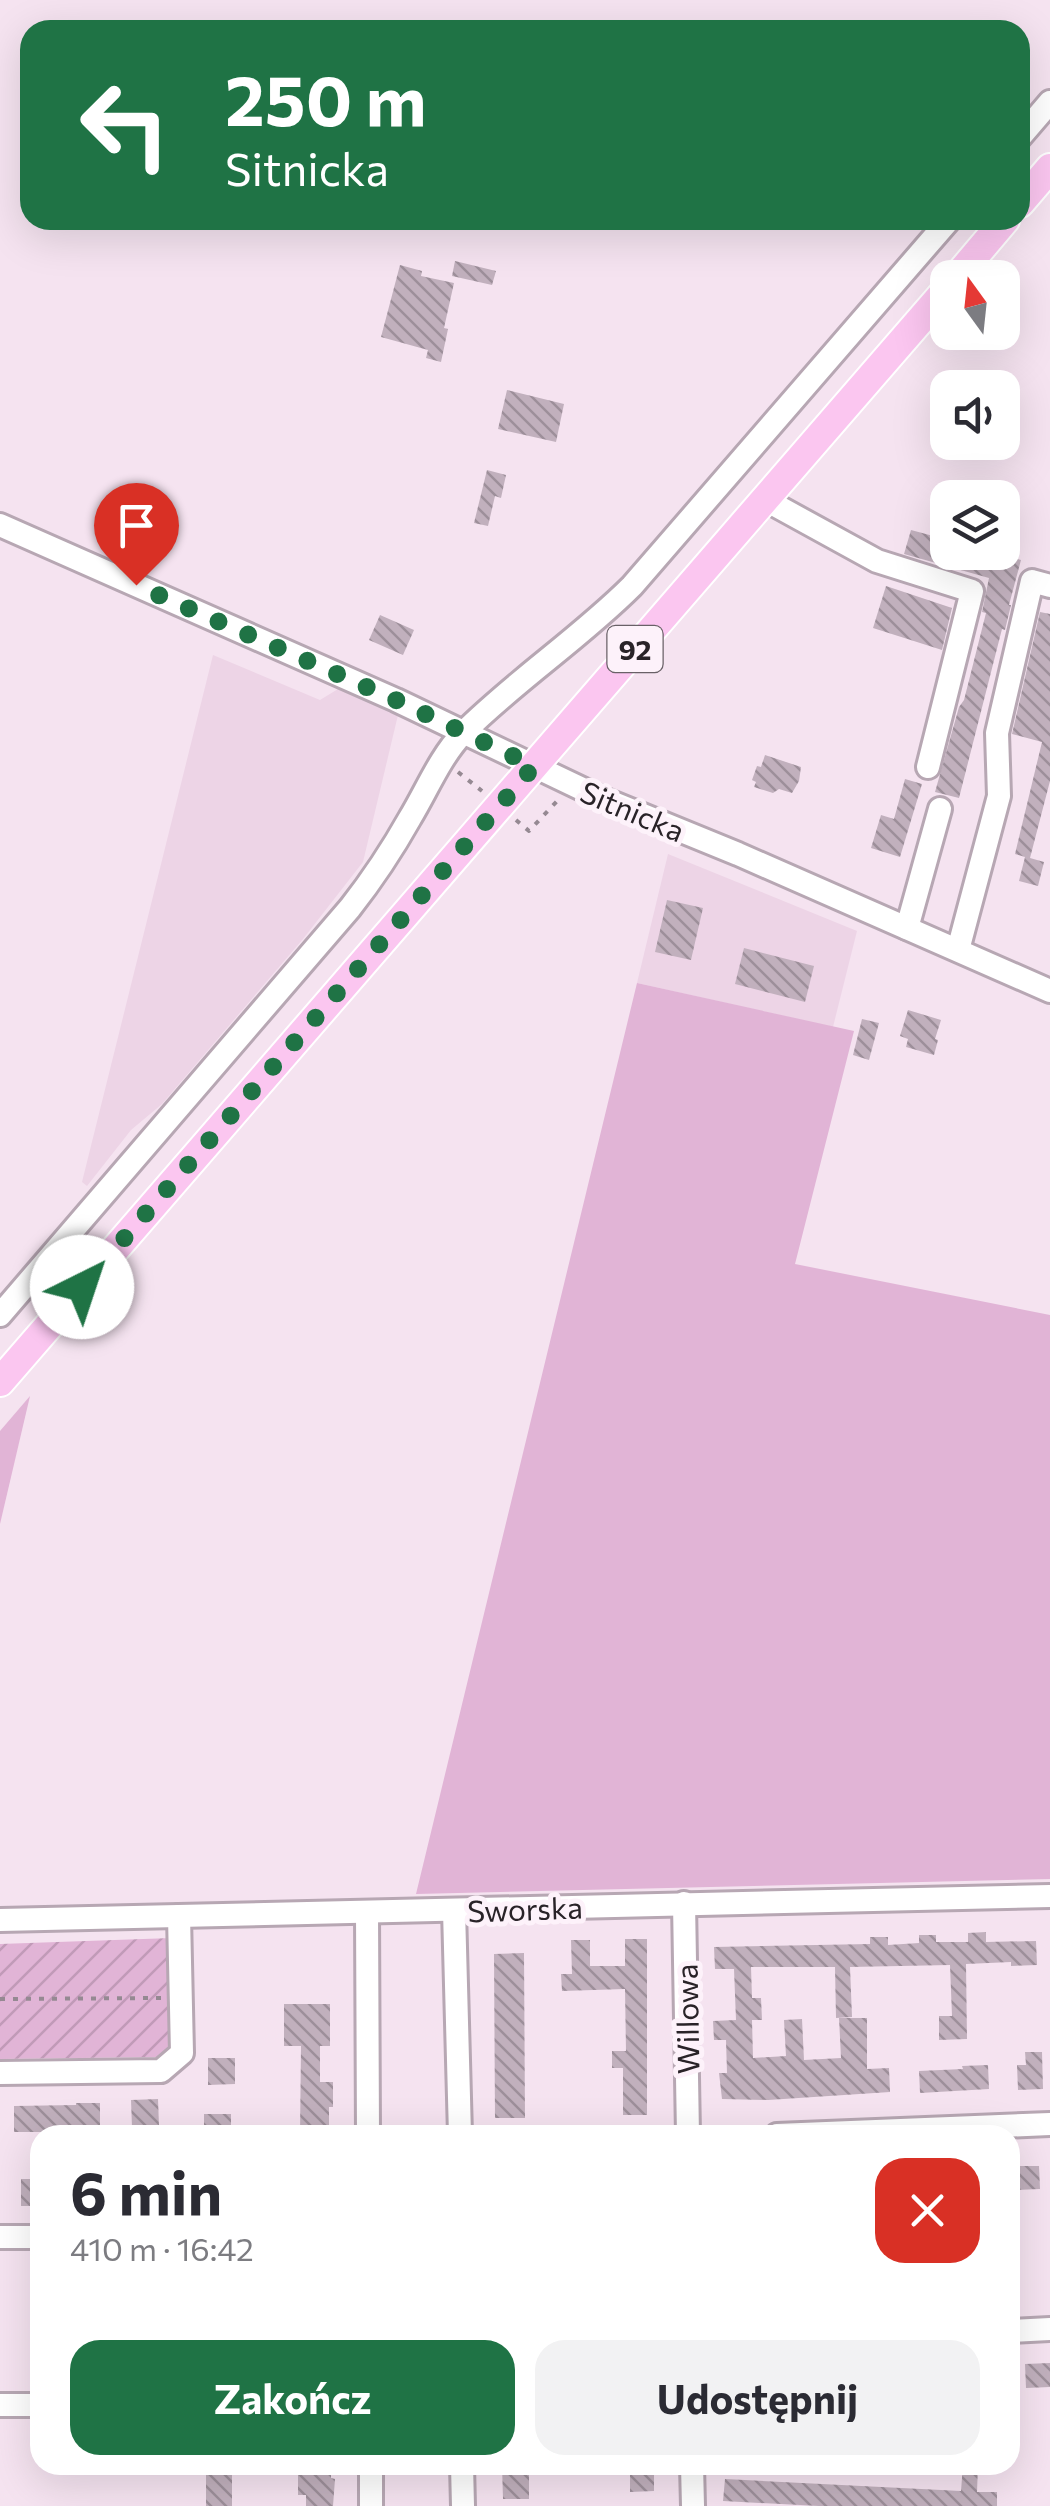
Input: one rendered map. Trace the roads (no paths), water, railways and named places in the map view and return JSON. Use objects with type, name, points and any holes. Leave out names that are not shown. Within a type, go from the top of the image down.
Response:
[{"type":"main road","points":[[1030,191],[1050,168]]},
{"type":"main road","points":[[972,260],[997,230]]},
{"type":"main road","name":"92","points":[[0,1382],[930,309]]},
{"type":"street","points":[[1030,125],[1050,102]]},
{"type":"street","points":[[0,1314],[340,920],[383,863],[463,734],[632,586],[940,230]]},
{"type":"street","points":[[764,499],[877,561],[972,590],[928,768]]},
{"type":"street","name":"Sitnicka","points":[[0,525],[380,693],[601,798],[1050,991]]},
{"type":"street","points":[[958,950],[999,796],[997,733],[1032,581],[1050,586]]},
{"type":"street","points":[[907,928],[940,809]]},
{"type":"street","name":"Sworska","points":[[0,1920],[1050,1896]]},
{"type":"street","name":"Willowa","points":[[684,1904],[688,2125]]},
{"type":"street","points":[[454,1910],[460,2125]]},
{"type":"street","points":[[367,1912],[368,2125]]},
{"type":"street","points":[[0,2073],[161,2071],[182,2053],[179,1916]]},
{"type":"street","points":[[1020,2125],[1050,2124]]},
{"type":"street","points":[[0,2237],[30,2237]]},
{"type":"street","points":[[1020,2330],[1050,2329]]},
{"type":"street","points":[[0,2406],[30,2405]]},
{"type":"street","points":[[370,2475],[371,2506]]},
{"type":"street","points":[[462,2475],[462,2506]]},
{"type":"street","points":[[692,2475],[693,2506]]}]
